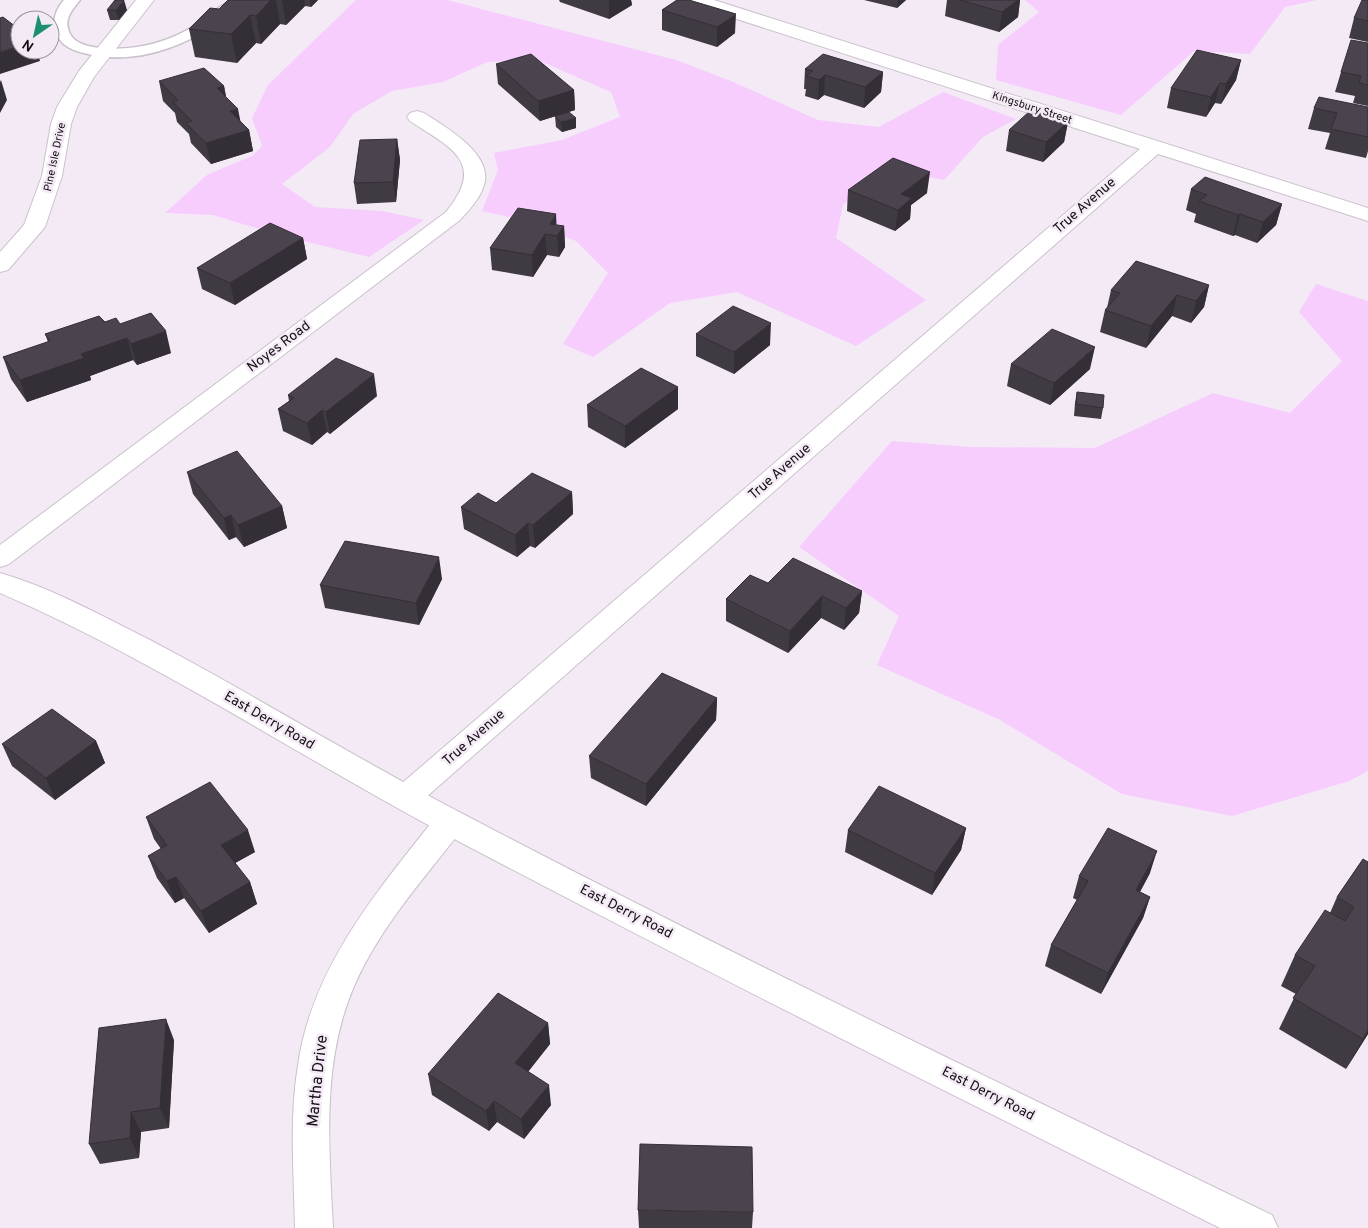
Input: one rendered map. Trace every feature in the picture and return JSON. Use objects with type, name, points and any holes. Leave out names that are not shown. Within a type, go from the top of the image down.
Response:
[{"type":"street","name":"Pine Isle Drive","points":[[0,265],[34,227],[52,176],[61,124],[67,107],[86,75],[146,0]]},
{"type":"street","name":"Kingsbury Street","points":[[696,0],[1368,215]]},
{"type":"street","name":"Noyes Road","points":[[0,558],[453,216],[468,198],[476,180],[472,162],[454,142],[417,117]]},
{"type":"street","name":"True Avenue","points":[[405,798],[1154,147]]},
{"type":"street","name":"East Derry Road","points":[[0,582],[97,626],[164,661],[450,822],[793,996],[1260,1228]]},
{"type":"street","name":"Martha Drive","points":[[314,1228],[312,1102],[319,1042],[335,991],[360,941],[390,897],[450,822]]},
{"type":"lane","points":[[73,0],[66,5],[62,12],[60,33],[67,42],[77,48],[105,53],[144,51],[174,42],[201,28],[241,0]]},
{"type":"shaded area","points":[[356,0],[447,0],[676,60],[731,81],[818,120],[879,127],[943,92],[1016,119],[983,137],[944,180],[887,169],[843,205],[836,238],[926,300],[856,346],[737,292],[670,303],[593,357],[563,344],[608,273],[576,241],[518,219],[482,211],[498,170],[494,153],[562,140],[620,117],[611,92],[540,61],[487,62],[443,82],[392,91],[353,114],[330,147],[282,184],[315,207],[382,211],[424,220],[369,257],[283,236],[213,215],[165,213],[207,175],[252,156],[262,146],[252,118],[268,85]]},
{"type":"shaded area","points":[[1025,0],[1317,0],[1285,7],[1250,54],[1194,51],[1121,115],[996,80],[998,45],[1039,12]]},
{"type":"shaded area","points":[[1316,284],[1368,301],[1368,771],[1349,781],[1232,816],[1122,794],[1000,720],[877,665],[899,616],[799,547],[892,441],[970,447],[1095,448],[1213,393],[1290,413],[1342,361],[1299,312]]},
{"type":"building","points":[[115,0],[124,0],[116,10],[107,10]]},
{"type":"building","points":[[228,0],[271,0],[256,16],[250,15],[231,34],[189,29],[210,8],[219,9]]},
{"type":"building","points":[[677,0],[689,0],[736,14],[717,27],[662,10]]},
{"type":"building","points":[[960,0],[1018,0],[1002,12]]},
{"type":"building","points":[[1362,0],[1368,0],[1368,21],[1354,18]]},
{"type":"building","points":[[3,17],[10,22],[10,49],[0,52],[0,18]]},
{"type":"building","points":[[1351,40],[1368,43],[1368,85],[1359,83],[1361,76],[1341,72]]},
{"type":"building","points":[[1197,50],[1241,60],[1226,84],[1220,83],[1211,97],[1171,88]]},
{"type":"building","points":[[531,54],[574,90],[538,101],[496,64]]},
{"type":"building","points":[[823,54],[883,72],[865,87],[825,75],[819,80],[806,76],[813,71],[805,69]]},
{"type":"building","points":[[204,68],[224,86],[217,88],[238,109],[230,111],[249,130],[206,143],[186,123],[192,121],[173,102],[178,100],[159,81]]},
{"type":"building","points":[[1319,97],[1368,107],[1368,137],[1331,129],[1337,113],[1314,108]]},
{"type":"building","points":[[1031,110],[1068,122],[1046,142],[1009,130]]},
{"type":"building","points":[[569,112],[576,118],[561,122],[555,116]]},
{"type":"building","points":[[397,139],[393,182],[354,183],[360,140]]},
{"type":"building","points":[[893,158],[930,172],[901,194],[912,198],[898,210],[848,190]]},
{"type":"building","points":[[1205,177],[1282,204],[1263,222],[1240,214],[1238,215],[1199,201],[1207,195],[1191,189]]},
{"type":"building","points":[[518,208],[556,214],[550,224],[564,226],[557,236],[545,234],[532,255],[490,248]]},
{"type":"building","points":[[270,223],[303,238],[230,283],[197,268]]},
{"type":"building","points":[[1136,261],[1209,285],[1196,301],[1177,295],[1151,326],[1105,310],[1120,293],[1111,290]]},
{"type":"building","points":[[733,306],[771,323],[734,352],[696,334]]},
{"type":"building","points":[[151,313],[166,331],[131,344],[127,338],[81,354],[84,358],[20,380],[3,357],[50,341],[45,334],[99,316],[105,322],[116,318],[120,324]]},
{"type":"building","points":[[1052,329],[1095,347],[1054,383],[1011,364]]},
{"type":"building","points":[[336,358],[374,374],[326,412],[322,410],[307,423],[278,409],[294,398],[288,395]]},
{"type":"building","points":[[641,368],[678,387],[625,426],[587,405]]},
{"type":"building","points":[[1077,392],[1104,395],[1103,408],[1076,404]]},
{"type":"building","points":[[237,451],[282,506],[238,525],[231,515],[224,518],[187,472]]},
{"type":"building","points":[[532,473],[572,492],[533,525],[528,523],[515,535],[461,507],[478,493],[496,503]]},
{"type":"building","points":[[345,541],[439,557],[416,603],[320,585]]},
{"type":"building","points":[[793,558],[862,591],[846,608],[822,596],[790,631],[726,599],[750,575],[768,583]]},
{"type":"building","points":[[662,673],[717,698],[646,784],[589,756]]},
{"type":"building","points":[[52,709],[96,741],[46,778],[2,744]]},
{"type":"building","points":[[210,782],[248,830],[221,845],[250,882],[201,911],[176,877],[167,881],[148,856],[167,845],[146,817]]},
{"type":"building","points":[[879,786],[966,828],[935,873],[848,830]]},
{"type":"building","points":[[1108,828],[1157,851],[1136,890],[1150,897],[1108,973],[1051,945],[1088,881],[1079,876]]},
{"type":"building","points":[[1363,859],[1368,862],[1368,1030],[1363,1039],[1293,998],[1315,966],[1295,955],[1325,910],[1345,921],[1354,907],[1337,897]]},
{"type":"building","points":[[498,993],[548,1023],[515,1063],[549,1085],[521,1119],[494,1101],[486,1111],[428,1074]]},
{"type":"building","points":[[166,1019],[160,1108],[131,1112],[130,1138],[89,1144],[99,1028]]},
{"type":"building","points":[[640,1144],[752,1147],[753,1212],[638,1210]]}]
